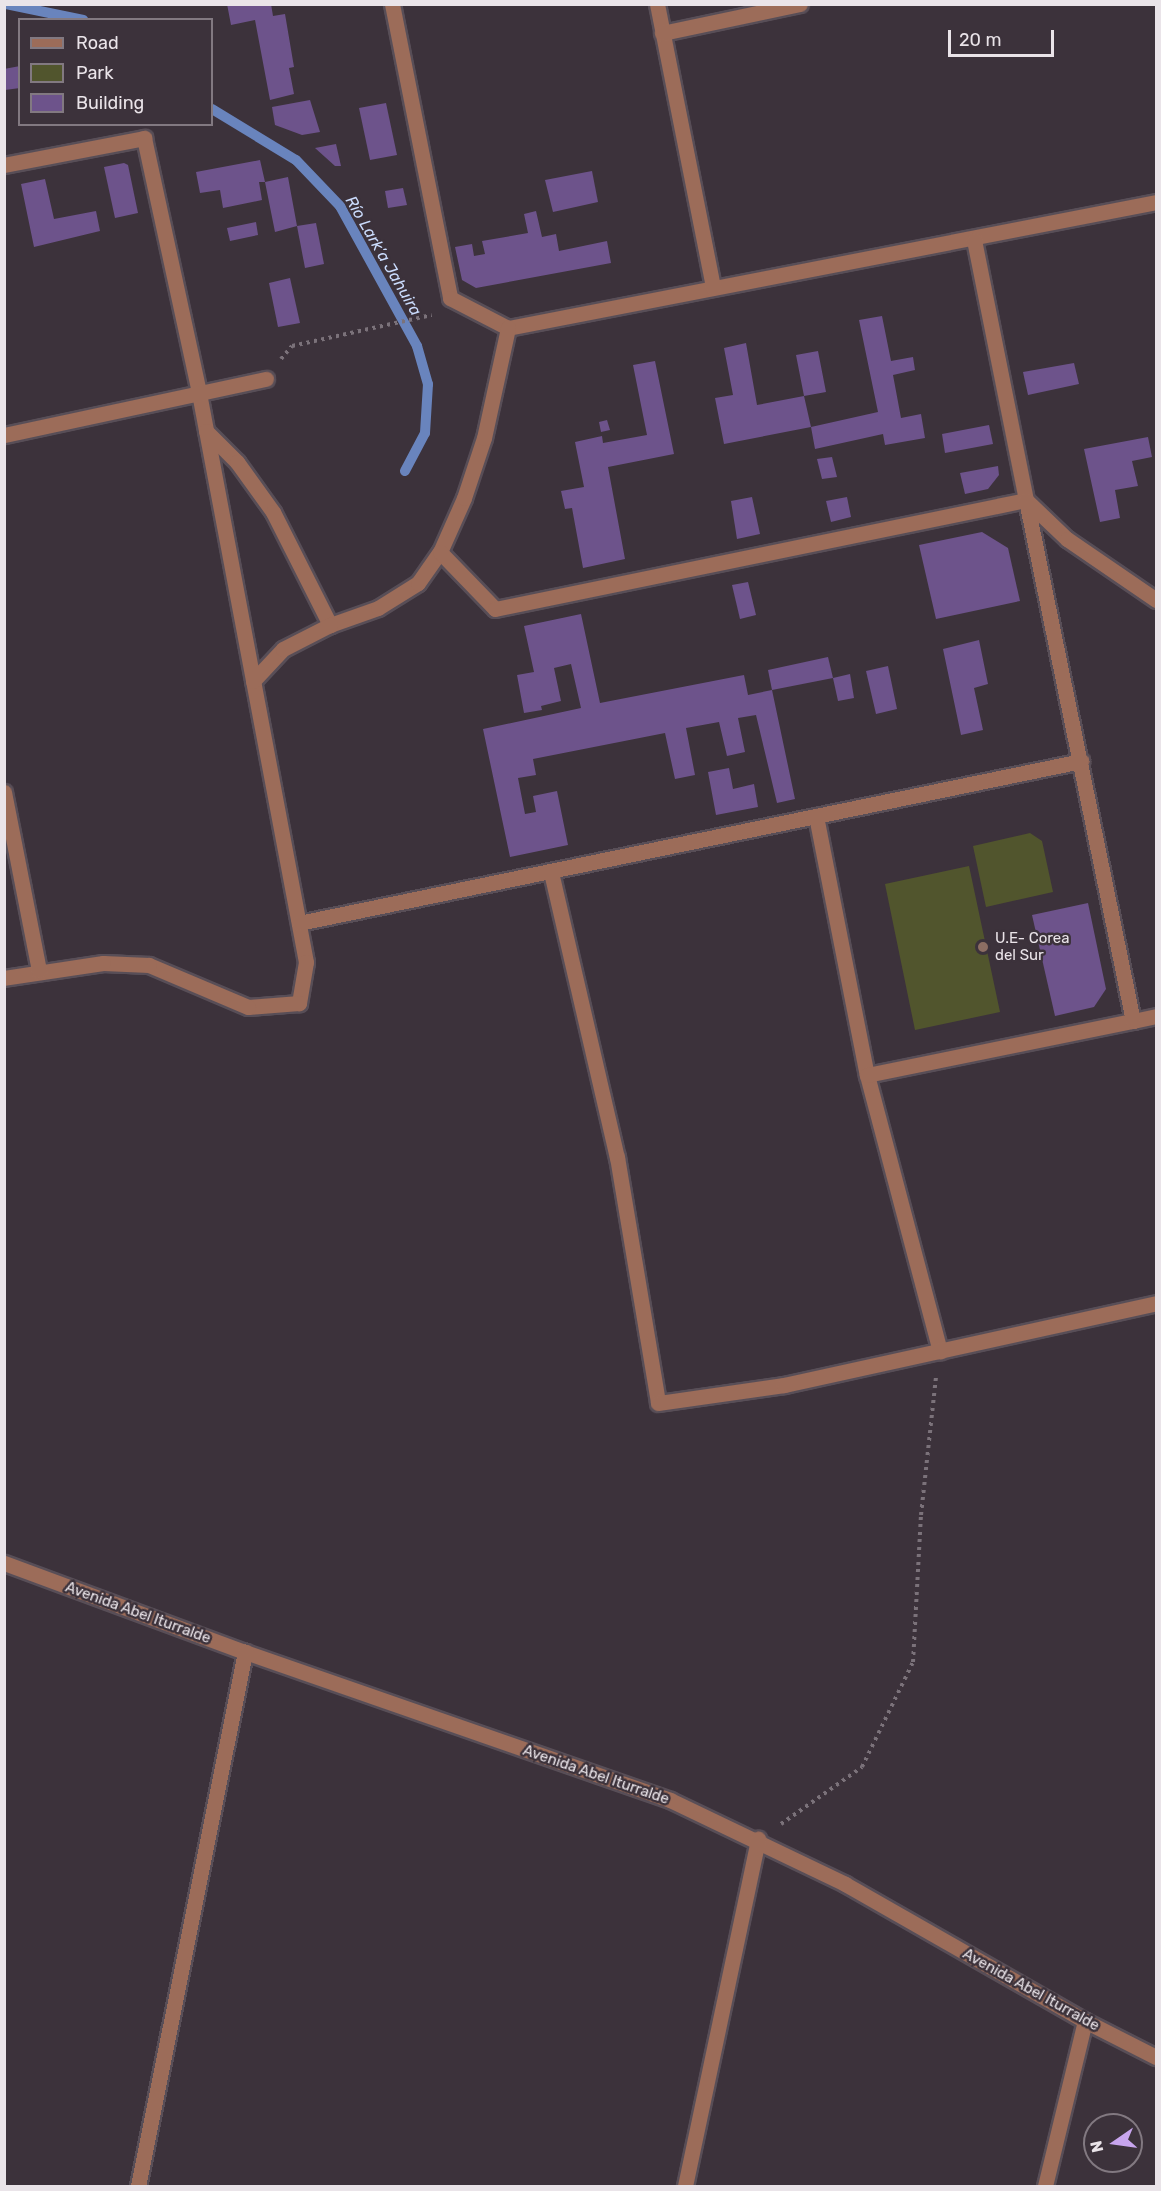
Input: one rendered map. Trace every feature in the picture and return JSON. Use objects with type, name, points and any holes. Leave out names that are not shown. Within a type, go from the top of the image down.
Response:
[{"type":"street","points":[[392,4],[450,298],[508,328],[974,240],[1156,202]]},
{"type":"street","points":[[657,4],[713,288]]},
{"type":"street","points":[[662,33],[800,4]]},
{"type":"street","points":[[4,165],[144,138],[199,393],[306,962],[299,1003],[248,1007],[149,965],[103,963],[4,978]]},
{"type":"street","points":[[974,240],[1133,1021]]},
{"type":"street","points":[[253,681],[284,649],[330,625],[378,608],[418,583],[440,552],[464,498],[484,438],[508,328]]},
{"type":"street","points":[[4,435],[266,379]]},
{"type":"street","points":[[206,430],[237,462],[273,512],[330,625]]},
{"type":"street","points":[[440,552],[495,609],[1026,500]]},
{"type":"street","points":[[1026,500],[1067,539],[1156,600]]},
{"type":"street","points":[[299,923],[1081,761]]},
{"type":"street","points":[[4,792],[39,971]]},
{"type":"street","points":[[816,816],[867,1075],[940,1352]]},
{"type":"street","points":[[551,872],[617,1157],[658,1403],[784,1385],[1156,1303]]},
{"type":"street","points":[[867,1075],[1156,1016]]},
{"type":"street","name":"Avenida Abel Iturralde","points":[[4,1563],[245,1652],[670,1800],[758,1839],[845,1884],[1085,2021],[1156,2057]]},
{"type":"street","points":[[138,2187],[245,1652]]},
{"type":"street","points":[[685,2187],[758,1839]]},
{"type":"street","points":[[1045,2187],[1085,2021]]},
{"type":"path","points":[[266,379],[292,346],[437,314]]},
{"type":"path","points":[[758,1839],[862,1767],[913,1662],[927,1436],[940,1352]]},
{"type":"green space","points":[[1030,833],[1042,841],[1053,892],[986,907],[973,846]]},
{"type":"green space","points":[[969,866],[1000,1012],[915,1030],[885,884]]},
{"type":"building","points":[[227,4],[271,4],[273,16],[285,14],[294,67],[289,68],[294,94],[270,100],[255,20],[231,25]]},
{"type":"building","points":[[18,66],[18,88],[5,90],[4,69]]},
{"type":"building","points":[[310,100],[320,132],[302,135],[275,125],[272,107]]},
{"type":"building","points":[[386,103],[397,155],[370,160],[359,108]]},
{"type":"building","points":[[336,144],[341,166],[335,166],[315,148]]},
{"type":"building","points":[[260,160],[265,182],[259,182],[262,200],[223,208],[220,190],[200,193],[196,172]]},
{"type":"building","points":[[124,163],[128,165],[138,213],[115,218],[104,167]]},
{"type":"building","points":[[592,171],[598,202],[553,212],[545,180]]},
{"type":"building","points":[[288,177],[297,226],[275,232],[265,182]]},
{"type":"building","points":[[45,179],[54,219],[96,211],[100,231],[34,247],[21,184]]},
{"type":"building","points":[[403,188],[407,205],[388,208],[385,191]]},
{"type":"building","points":[[536,211],[542,237],[556,234],[559,251],[607,241],[611,263],[476,288],[462,280],[455,247],[472,244],[474,256],[485,254],[482,241],[528,233],[524,214]]},
{"type":"building","points":[[256,222],[258,235],[230,241],[227,228]]},
{"type":"building","points":[[316,223],[324,264],[305,268],[297,226]]},
{"type":"building","points":[[290,278],[300,323],[278,327],[269,283]]},
{"type":"building","points":[[882,316],[891,361],[913,357],[915,370],[893,375],[901,418],[921,414],[925,438],[885,445],[883,434],[815,449],[811,427],[878,412],[859,320]]},
{"type":"building","points":[[746,343],[757,405],[804,396],[811,427],[724,444],[715,398],[733,395],[724,348]]},
{"type":"building","points":[[818,351],[826,392],[804,396],[796,355]]},
{"type":"building","points":[[655,361],[674,454],[608,467],[625,559],[583,568],[572,508],[565,509],[561,491],[584,487],[575,442],[602,436],[603,443],[647,435],[633,365]]},
{"type":"building","points":[[1074,363],[1079,384],[1028,395],[1023,372]]},
{"type":"building","points":[[607,420],[610,430],[601,432],[599,422]]},
{"type":"building","points":[[989,425],[993,444],[945,453],[942,434]]},
{"type":"building","points":[[1148,437],[1152,457],[1132,461],[1138,486],[1115,490],[1120,518],[1100,522],[1084,449]]},
{"type":"building","points":[[832,457],[837,477],[822,479],[817,459]]},
{"type":"building","points":[[998,466],[999,475],[988,489],[965,494],[960,473]]},
{"type":"building","points":[[752,497],[760,534],[737,539],[731,501]]},
{"type":"building","points":[[847,497],[851,517],[831,522],[826,501]]},
{"type":"building","points":[[982,532],[1008,548],[1020,601],[936,619],[919,545]]},
{"type":"building","points":[[748,582],[756,615],[740,619],[732,585]]},
{"type":"building","points":[[581,614],[600,703],[744,675],[748,695],[772,690],[795,799],[777,803],[756,715],[738,718],[745,752],[727,756],[719,722],[686,728],[695,775],[675,779],[665,733],[533,759],[536,775],[518,778],[525,814],[536,812],[533,796],[557,791],[568,845],[510,857],[483,729],[581,708],[571,664],[554,668],[561,701],[541,706],[542,710],[524,713],[517,675],[534,672],[524,626]]},
{"type":"building","points":[[979,640],[988,684],[974,688],[983,730],[961,735],[943,649]]},
{"type":"building","points":[[828,657],[833,678],[772,690],[768,670]]},
{"type":"building","points":[[888,666],[897,709],[876,714],[866,671]]},
{"type":"building","points":[[850,674],[854,698],[838,701],[833,678]]},
{"type":"building","points":[[729,768],[733,789],[754,784],[758,807],[716,815],[708,772]]},
{"type":"building","points":[[1088,903],[1106,989],[1094,1007],[1055,1016],[1032,915]]},
{"type":"waterway","name":"Río Lark’a Jahuira","points":[[6,4],[73,18]]},
{"type":"waterway","name":"Río Lark’a Jahuira","points":[[213,110],[296,160],[340,206],[417,346],[428,384],[425,433],[405,471]]},
{"type":"place","name":"U.E- Corea del Sur","points":[[983,947]]}]
